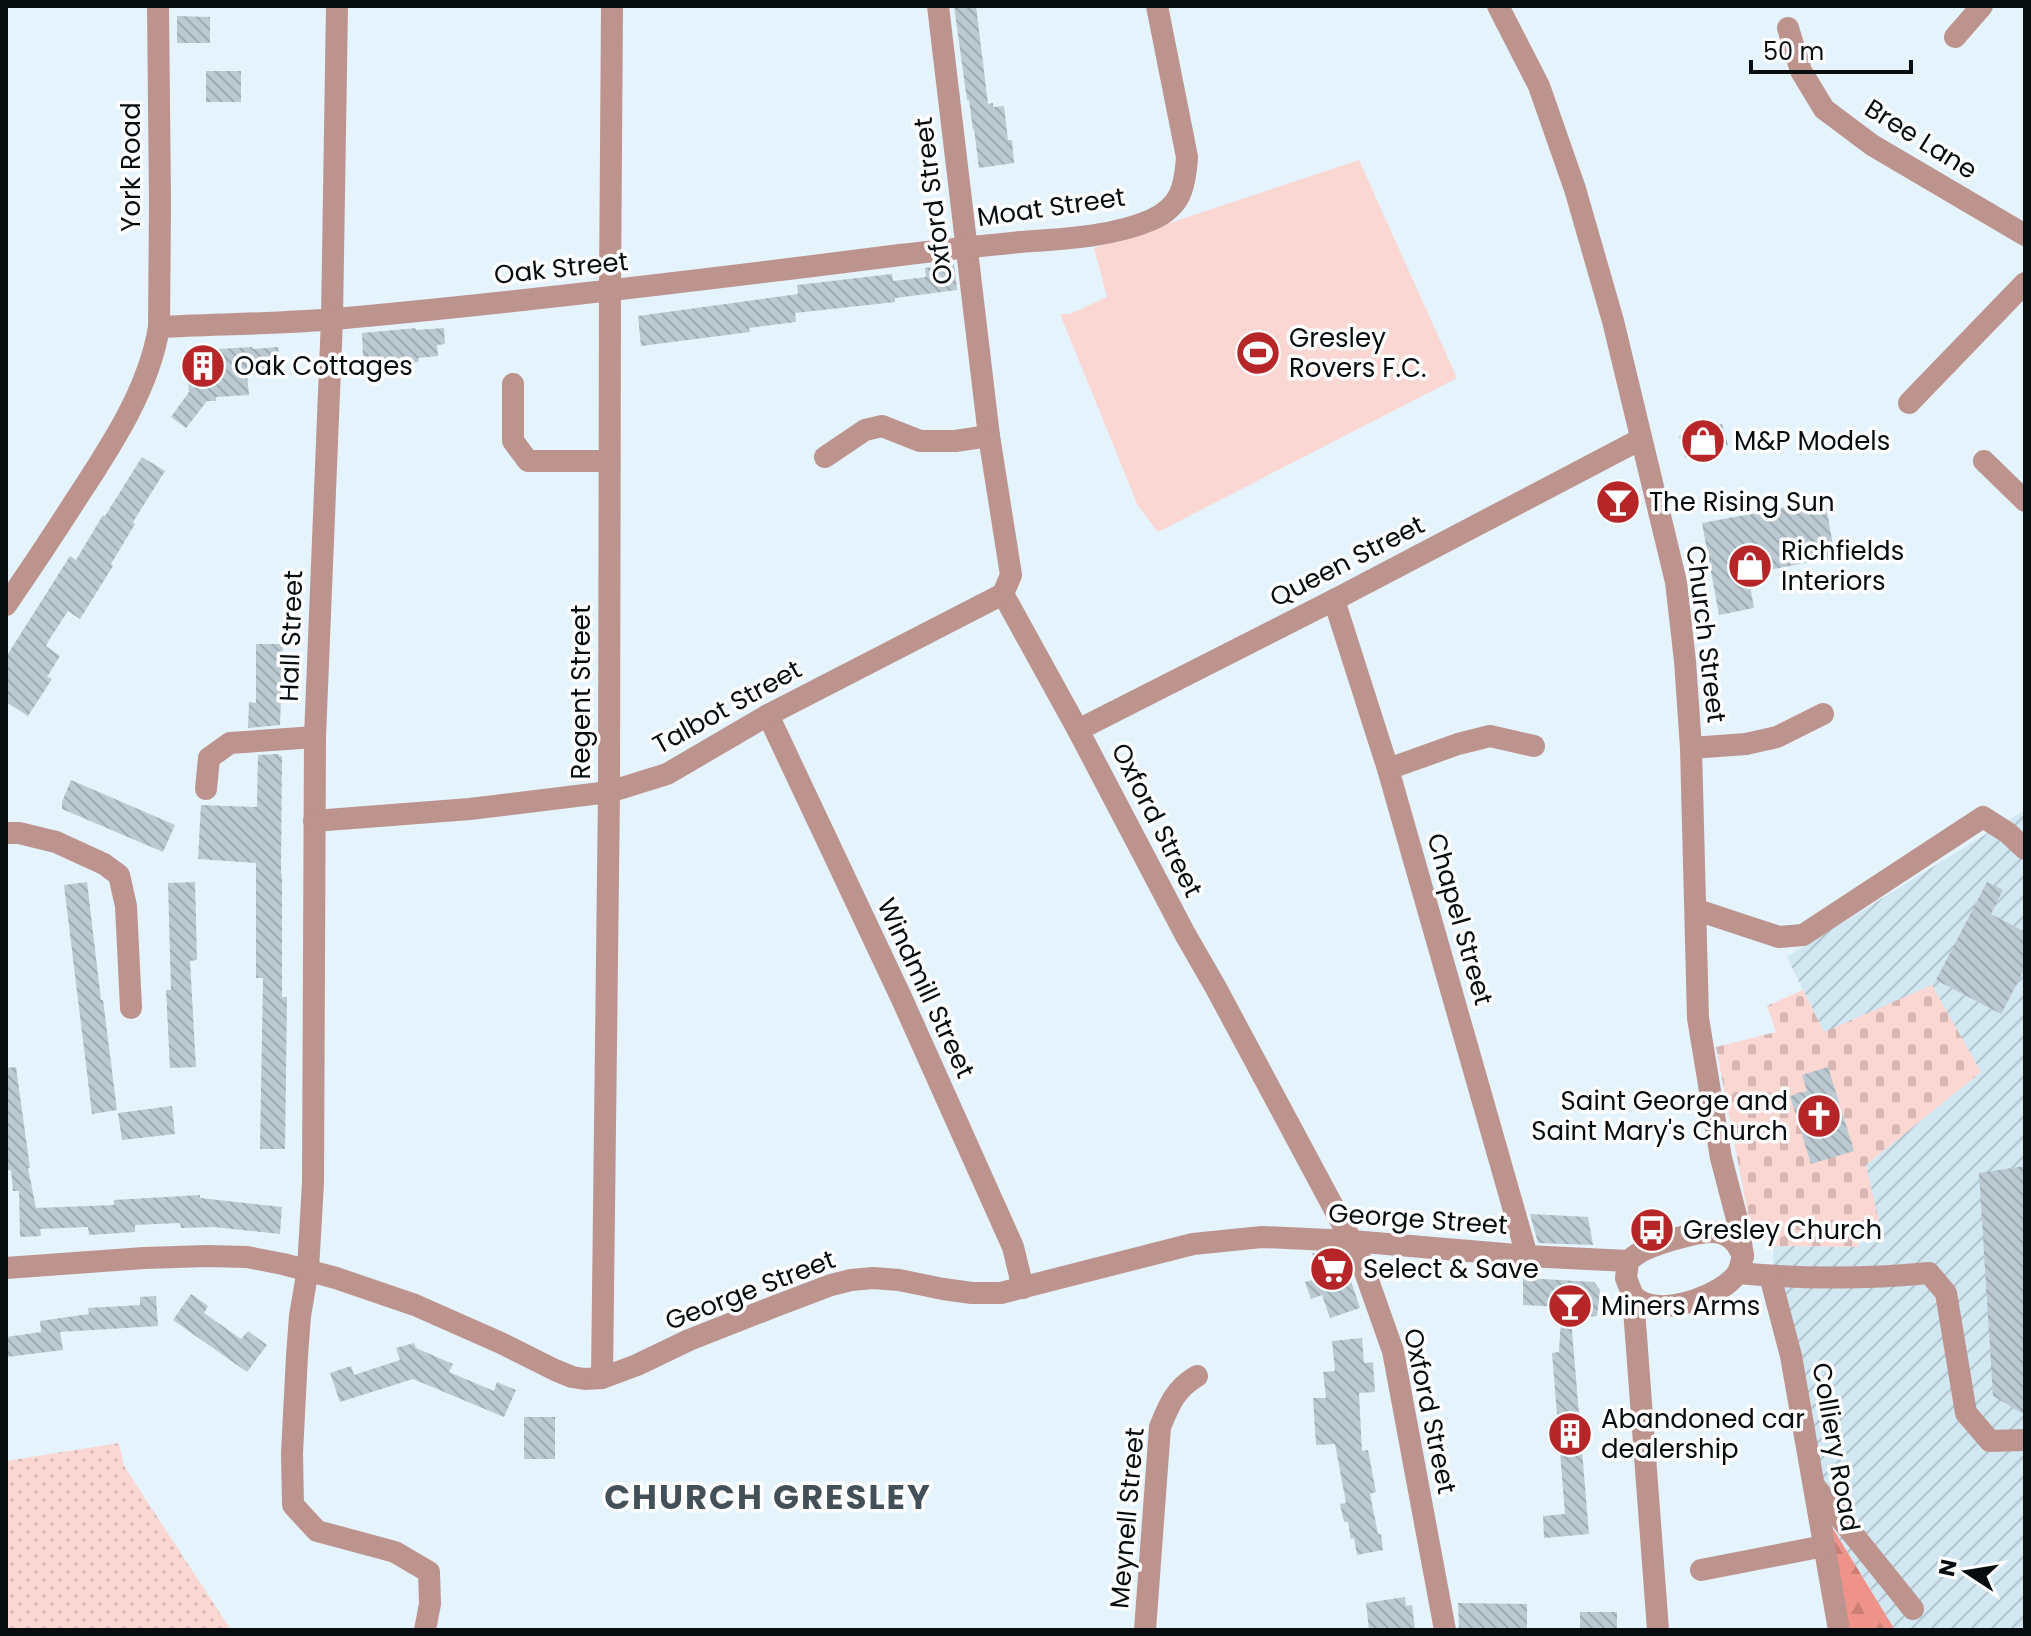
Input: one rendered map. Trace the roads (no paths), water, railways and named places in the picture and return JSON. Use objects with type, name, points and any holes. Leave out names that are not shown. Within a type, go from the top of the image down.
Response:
[{"type":"street","name":"York Road","points":[[6,605],[109,449],[141,387],[156,346],[159,327],[160,202],[158,6]]},
{"type":"street","name":"Hall Street","points":[[337,6],[332,319],[315,737],[313,1183],[308,1269],[297,1356],[293,1505],[317,1531],[395,1552],[429,1572],[430,1604],[425,1630]]},
{"type":"street","name":"Regent Street","points":[[602,1378],[609,792],[612,6]]},
{"type":"street","name":"Oxford Street","points":[[938,6],[989,436],[1011,575],[1003,594],[1359,1255],[1393,1351],[1445,1630]]},
{"type":"street","name":"Moat Street","points":[[967,247],[1064,239],[1119,230],[1152,220],[1169,209],[1181,195],[1186,180],[1187,157],[1157,6]]},
{"type":"street","name":"Church Street","points":[[1498,6],[1539,86],[1575,189],[1613,321],[1676,582],[1691,748],[1698,1018],[1721,1158],[1738,1223],[1741,1265]]},
{"type":"street","points":[[1955,37],[1982,6]]},
{"type":"street","name":"Bree Lane","points":[[1788,28],[1801,71],[1824,109],[1872,145],[2025,235]]},
{"type":"street","name":"Oak Street","points":[[159,327],[332,319],[610,291],[967,247]]},
{"type":"street","points":[[1909,403],[2025,283]]},
{"type":"street","points":[[513,384],[513,441],[528,461],[609,461]]},
{"type":"street","points":[[825,457],[865,430],[882,426],[920,441],[955,441],[989,436]]},
{"type":"street","name":"Queen Street","points":[[1078,730],[1641,439]]},
{"type":"street","points":[[1984,461],[2025,501]]},
{"type":"street","name":"Talbot Street","points":[[314,821],[470,809],[609,792],[667,774],[768,715],[1003,594]]},
{"type":"street","name":"Chapel Street","points":[[1334,600],[1388,769],[1527,1256]]},
{"type":"street","points":[[1691,748],[1746,744],[1777,737],[1823,714]]},
{"type":"street","name":"Windmill Street","points":[[768,715],[901,997],[1007,1233],[1023,1288]]},
{"type":"street","points":[[1388,769],[1490,736],[1534,746]]},
{"type":"street","points":[[206,789],[209,758],[230,743],[315,737]]},
{"type":"street","points":[[1697,910],[1779,937],[1803,935],[1983,817],[2008,833],[2025,849]]},
{"type":"street","points":[[6,833],[56,842],[104,864],[119,875],[126,906],[131,1008]]},
{"type":"street","points":[[1701,1233],[1716,1222],[1731,1197]]},
{"type":"street","points":[[1658,1630],[1633,1296],[1626,1278],[1628,1261],[1643,1250],[1701,1233],[1720,1232],[1736,1242],[1741,1265]]},
{"type":"street","name":"George Street","points":[[6,1268],[144,1258],[247,1257],[308,1269],[375,1290],[429,1311],[572,1377],[602,1378],[689,1340],[831,1285],[873,1278],[972,1293],[1001,1293],[1193,1244],[1262,1237],[1628,1261]]},
{"type":"street","points":[[1741,1265],[1770,1276],[1929,1273],[1946,1293],[1966,1413],[1990,1441],[2025,1440]]},
{"type":"street","points":[[1633,1296],[1647,1304],[1678,1305],[1699,1300],[1721,1288],[1741,1265]]},
{"type":"street","name":"Colliery Road","points":[[1770,1276],[1791,1356],[1839,1630]]},
{"type":"street","name":"Meynell Street","points":[[1145,1630],[1160,1427],[1180,1388],[1197,1376]]},
{"type":"street","points":[[1814,1485],[1913,1609]]},
{"type":"street","points":[[1701,1570],[1824,1546]]},
{"type":"place","name":"Gresley Rovers F.C.","points":[[1258,353]]},
{"type":"place","name":"Oak Cottages","points":[[203,366]]},
{"type":"place","name":"M&P Models","points":[[1703,441]]},
{"type":"place","name":"The Rising Sun","points":[[1618,502]]},
{"type":"place","name":"Richfields Interiors","points":[[1750,566]]},
{"type":"place","name":"Saint George and Saint Mary's Church","points":[[1819,1116]]},
{"type":"place","name":"Gresley Church","points":[[1652,1230]]},
{"type":"place","name":"Select & Save","points":[[1332,1269]]},
{"type":"place","name":"Miners Arms","points":[[1570,1306]]},
{"type":"place","name":"Abandoned car dealership","points":[[1570,1434]]},
{"type":"district","name":"CHURCH GRESLEY","points":[[768,1497]]}]
